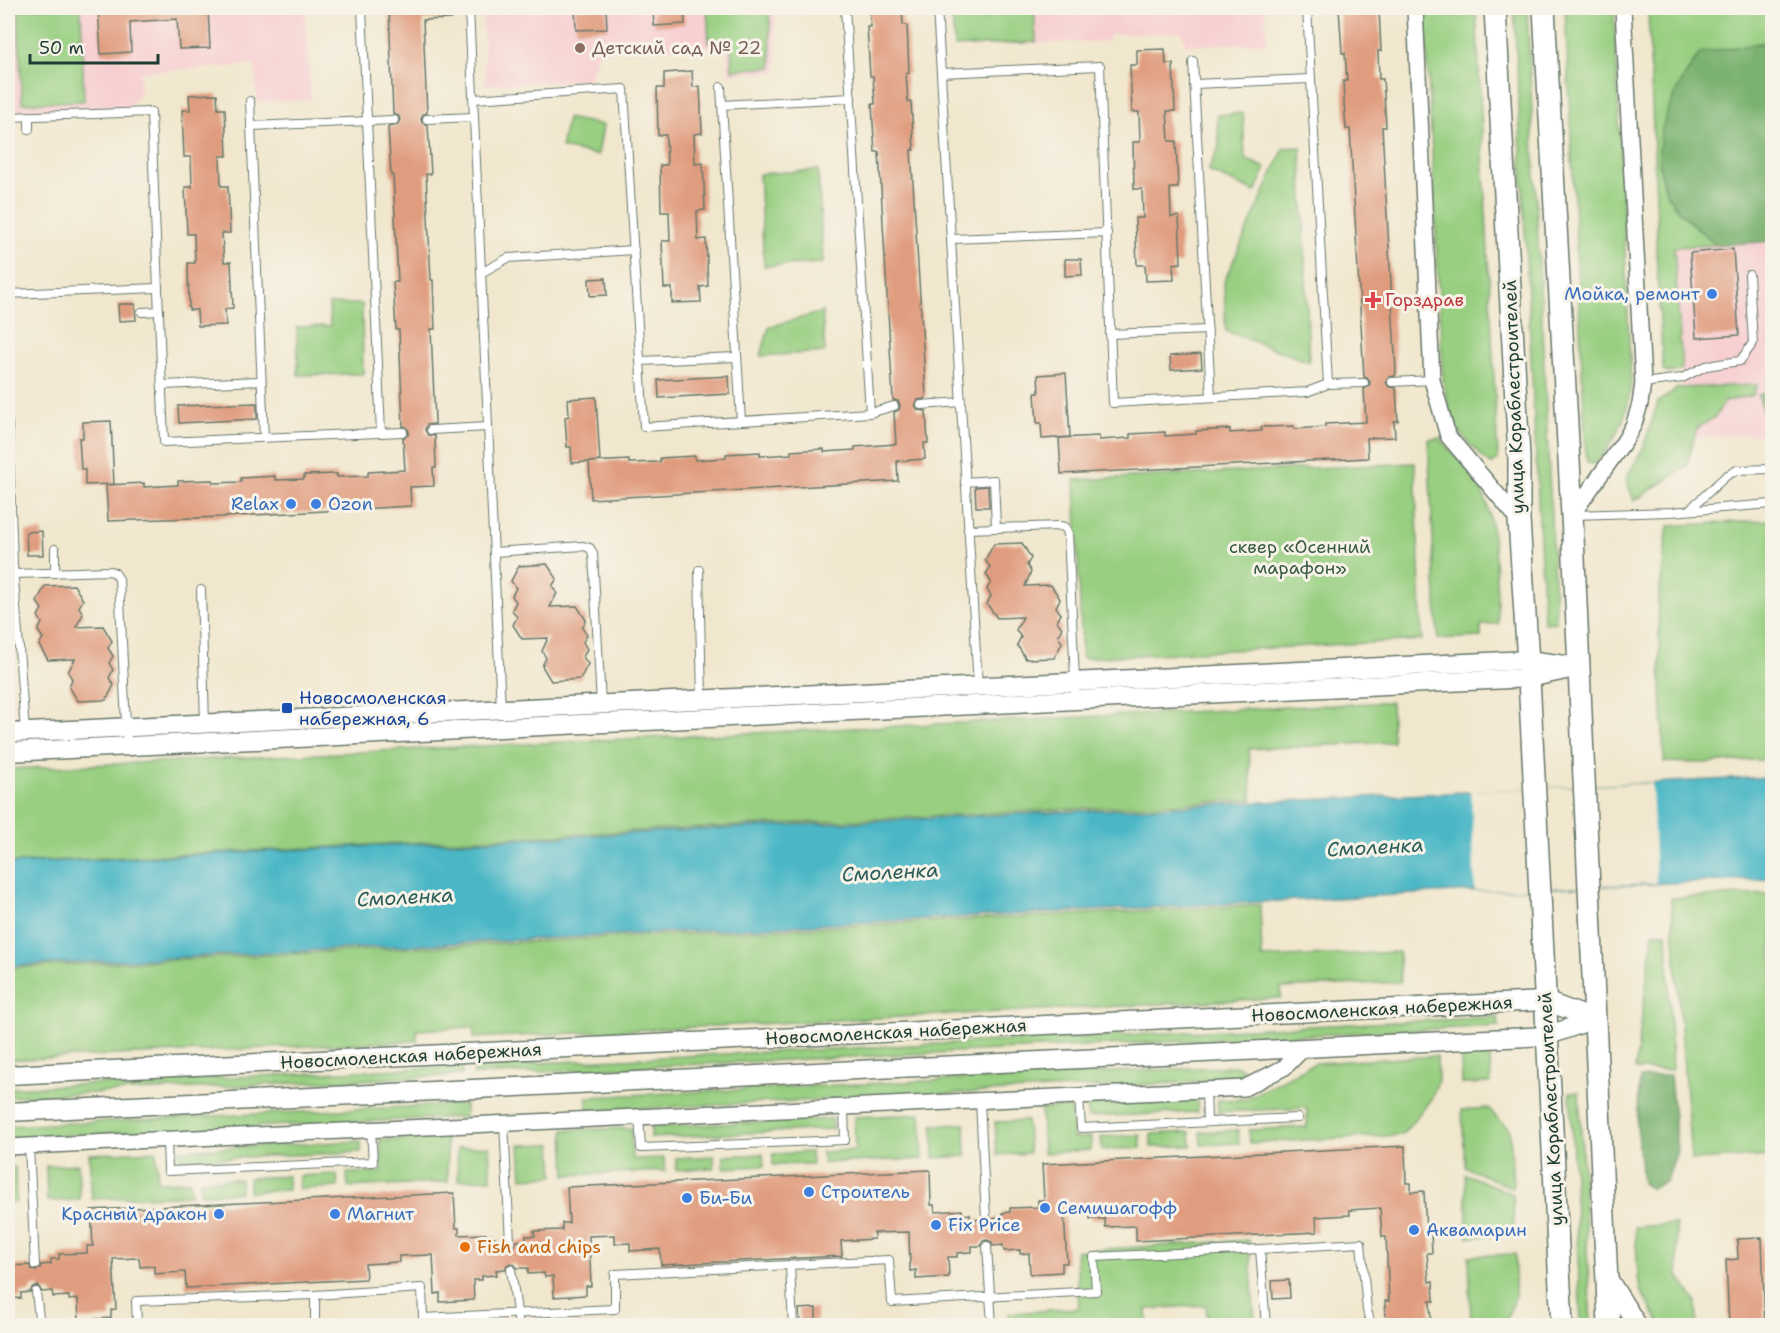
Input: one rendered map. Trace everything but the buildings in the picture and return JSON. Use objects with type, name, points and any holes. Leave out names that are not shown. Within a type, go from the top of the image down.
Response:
[{"type":"main road","name":"улица Кораблестроителей","points":[[1495,8],[1519,457],[1519,520],[1529,669],[1562,1316]]},
{"type":"main road","points":[[1544,8],[1572,515],[1609,1326]]},
{"type":"street","points":[[1415,8],[1432,380],[1448,436],[1519,520]]},
{"type":"street","points":[[1572,515],[1634,424],[1643,383],[1623,8]]},
{"type":"street","points":[[16,733],[1075,681],[1579,667]]},
{"type":"street","points":[[8,752],[1076,700],[1529,669]]},
{"type":"street","name":"Новосмоленская набережная","points":[[8,1075],[1545,1001],[1594,1019]]},
{"type":"street","name":"Новосмоленская набережная","points":[[8,1112],[1546,1036],[1594,1019]]},
{"type":"street","points":[[8,1147],[1244,1088],[1285,1067],[1304,1048]]},
{"type":"street","points":[[1607,1277],[1638,1326]]},
{"type":"street","points":[[1548,1326],[1562,1316]]},
{"type":"lane","points":[[363,8],[381,433]]},
{"type":"lane","points":[[470,8],[502,728]]},
{"type":"lane","points":[[845,8],[870,413]]},
{"type":"lane","points":[[937,8],[978,705]]},
{"type":"lane","points":[[1306,8],[1328,384]]},
{"type":"lane","points":[[1193,61],[1211,397]]},
{"type":"lane","points":[[941,73],[1100,66],[1113,403],[1308,392],[1328,384],[1364,383]]},
{"type":"lane","points":[[1194,84],[1310,79]]},
{"type":"lane","points":[[721,87],[741,421]]},
{"type":"lane","points":[[474,99],[624,89],[645,427],[870,413],[894,406]]},
{"type":"lane","points":[[722,105],[851,98]]},
{"type":"lane","points":[[250,101],[264,438]]},
{"type":"lane","points":[[8,117],[151,112],[164,442],[403,432]]},
{"type":"lane","points":[[29,116],[29,129]]},
{"type":"lane","points":[[427,119],[474,117]]},
{"type":"lane","points":[[251,126],[394,120]]},
{"type":"lane","points":[[951,239],[1107,233]]},
{"type":"lane","points":[[482,273],[508,258],[634,250]]},
{"type":"lane","points":[[1643,383],[1682,378],[1706,366],[1740,361],[1753,344],[1749,275]]},
{"type":"lane","points":[[8,294],[158,288]]},
{"type":"lane","points":[[142,312],[159,311]]},
{"type":"lane","points":[[1110,334],[1208,330]]},
{"type":"lane","points":[[640,361],[737,357]]},
{"type":"lane","points":[[1392,382],[1432,380]]},
{"type":"lane","points":[[162,385],[261,381]]},
{"type":"lane","points":[[921,405],[961,402]]},
{"type":"lane","points":[[8,422],[14,574],[16,733],[26,751]]},
{"type":"lane","points":[[431,430],[488,427]]},
{"type":"lane","points":[[1689,510],[1726,476],[1737,470],[1773,468]]},
{"type":"lane","points":[[965,482],[994,480],[996,528]]},
{"type":"lane","points":[[1572,515],[1773,504]]},
{"type":"lane","points":[[968,529],[1065,527],[1068,534],[1076,700]]},
{"type":"lane","points":[[494,552],[583,546],[590,548],[593,554],[602,723]]},
{"type":"lane","points":[[55,549],[56,573]]},
{"type":"lane","points":[[699,570],[702,699]]},
{"type":"lane","points":[[14,574],[110,571],[116,573],[119,579],[127,746]]},
{"type":"lane","points":[[201,590],[205,742]]},
{"type":"lane","points":[[1206,1090],[1207,1122]]},
{"type":"lane","points":[[1079,1096],[1081,1128],[1298,1118]]},
{"type":"lane","points":[[980,1101],[986,1219]]},
{"type":"lane","points":[[639,1116],[641,1148],[669,1147],[844,1140],[844,1108]]},
{"type":"lane","points":[[504,1123],[510,1242]]},
{"type":"lane","points":[[167,1139],[168,1171],[372,1162],[371,1130]]},
{"type":"lane","points":[[29,1146],[35,1265]]},
{"type":"lane","points":[[137,1326],[136,1301],[315,1295],[422,1288],[423,1318],[615,1309],[615,1274],[889,1260],[892,1302],[1096,1290],[1094,1257],[1361,1243],[1367,1310],[1371,1326]]},
{"type":"lane","points":[[987,1246],[992,1326]]},
{"type":"lane","points":[[1260,1249],[1266,1326]]},
{"type":"lane","points":[[790,1266],[793,1326]]},
{"type":"lane","points":[[511,1269],[519,1326]]},
{"type":"lane","points":[[36,1292],[40,1326]]},
{"type":"lane","points":[[315,1295],[315,1326]]},
{"type":"shaded area","points":[[8,8],[305,8],[311,100],[257,102],[255,65],[140,72],[140,90],[129,108],[13,112]]},
{"type":"shaded area","name":"Детский сад № 22","points":[[482,8],[774,8],[777,72],[729,74],[727,45],[599,52],[589,80],[486,85]]},
{"type":"shaded area","points":[[952,8],[1265,8],[1267,43],[1186,45],[1182,32],[1110,34],[1107,41],[955,46]]},
{"type":"shaded area","points":[[1658,8],[1772,8],[1772,434],[1686,438]]},
{"type":"green space","points":[[18,8],[81,8],[84,101],[22,103]]},
{"type":"green space","points":[[707,8],[769,8],[772,67],[732,70],[731,41],[709,42]]},
{"type":"green space","points":[[952,8],[1034,8],[1036,42],[954,47]]},
{"type":"green space","points":[[1425,8],[1476,8],[1498,459],[1493,464],[1489,463],[1469,443],[1456,426],[1448,406],[1443,379]]},
{"type":"green space","points":[[1514,8],[1527,8],[1556,622],[1544,623]]},
{"type":"green space","points":[[1565,8],[1614,8],[1631,383],[1622,423],[1609,446],[1594,464],[1588,463],[1586,457]]},
{"type":"green space","points":[[1651,8],[1772,8],[1772,45],[1761,43],[1667,195],[1680,212],[1718,245],[1674,247],[1682,369],[1671,373],[1663,370],[1656,249],[1657,223],[1648,10]]},
{"type":"green space","points":[[1761,43],[1772,45],[1772,241],[1718,245],[1684,217],[1667,194],[1659,162],[1662,129],[1674,97],[1700,53]]},
{"type":"green space","points":[[1243,113],[1245,159],[1266,168],[1255,192],[1208,171],[1219,147],[1217,115]]},
{"type":"green space","points":[[567,118],[603,125],[598,155],[561,148]]},
{"type":"green space","points":[[1301,147],[1309,362],[1226,331],[1224,282],[1284,148]]},
{"type":"green space","points":[[818,170],[823,263],[764,266],[759,174]]},
{"type":"green space","points":[[329,304],[362,304],[363,374],[298,375],[297,327],[330,326]]},
{"type":"green space","points":[[822,312],[825,352],[761,356],[769,327]]},
{"type":"green space","points":[[1757,385],[1753,395],[1725,402],[1714,418],[1697,428],[1686,467],[1634,501],[1626,479],[1643,448],[1658,402],[1678,388]]},
{"type":"green space","points":[[1772,390],[1772,421],[1765,419],[1758,395]]},
{"type":"green space","points":[[1440,438],[1477,481],[1484,494],[1492,529],[1498,624],[1481,625],[1481,637],[1438,639],[1428,439]]},
{"type":"green space","name":"сквер «Осенний марафон»","points":[[1415,463],[1422,640],[1082,658],[1075,480]]},
{"type":"green space","points":[[1772,520],[1772,759],[1701,763],[1664,762],[1658,604],[1668,526]]},
{"type":"green space","points":[[1391,702],[1393,742],[1249,749],[1252,800],[8,863],[8,769]]},
{"type":"green space","points":[[1772,894],[1772,1156],[1691,1160],[1671,898]]},
{"type":"green space","points":[[1260,905],[1262,958],[1399,952],[1400,982],[1281,988],[1281,998],[474,1038],[473,1027],[417,1030],[417,1041],[8,1060],[8,968]]},
{"type":"green space","points":[[1653,933],[1667,933],[1672,1070],[1635,1070]]},
{"type":"green space","points":[[1498,1017],[1499,1026],[474,1075],[474,1066]]},
{"type":"green space","points":[[1490,1055],[1491,1083],[1462,1084],[1461,1056]]},
{"type":"green space","points":[[1437,1056],[1438,1080],[1432,1098],[1402,1135],[1250,1143],[1249,1130],[1307,1127],[1307,1108],[1218,1112],[1217,1100],[1246,1099],[1315,1063]]},
{"type":"green space","points":[[462,1066],[462,1075],[8,1097],[8,1088]]},
{"type":"green space","points":[[1238,1066],[1244,1074],[1239,1080],[587,1111],[587,1097]]},
{"type":"green space","points":[[1670,1075],[1677,1151],[1667,1181],[1651,1189],[1642,1183],[1637,1125],[1640,1078]]},
{"type":"green space","points":[[1570,1092],[1579,1092],[1591,1325],[1581,1325]]},
{"type":"green space","points":[[1197,1100],[1198,1112],[1088,1117],[1087,1105]]},
{"type":"green space","points":[[465,1104],[465,1117],[8,1138],[8,1126]]},
{"type":"green space","points":[[1071,1107],[1073,1138],[1091,1137],[1091,1150],[1043,1153],[1041,1109]]},
{"type":"green space","points":[[1487,1108],[1510,1130],[1513,1188],[1465,1167],[1462,1110]]},
{"type":"green space","points":[[921,1114],[923,1159],[823,1163],[822,1152],[855,1150],[854,1117]]},
{"type":"green space","points":[[832,1119],[833,1129],[651,1138],[651,1127]]},
{"type":"green space","points":[[1027,1121],[1029,1153],[997,1155],[995,1122]]},
{"type":"green space","points":[[965,1124],[966,1156],[934,1158],[933,1125]]},
{"type":"green space","points":[[631,1128],[632,1159],[664,1158],[665,1171],[566,1175],[564,1130]]},
{"type":"green space","points":[[1238,1130],[1239,1143],[1201,1145],[1200,1132]]},
{"type":"green space","points":[[1190,1132],[1191,1146],[1151,1147],[1151,1134]]},
{"type":"green space","points":[[1140,1135],[1141,1148],[1102,1150],[1101,1137]]},
{"type":"green space","points":[[446,1137],[448,1182],[348,1187],[347,1173],[382,1172],[380,1140]]},
{"type":"green space","points":[[361,1141],[361,1152],[180,1160],[179,1150]]},
{"type":"green space","points":[[552,1144],[554,1176],[522,1178],[520,1145]]},
{"type":"green space","points":[[489,1146],[491,1179],[458,1180],[457,1148]]},
{"type":"green space","points":[[156,1151],[158,1182],[190,1181],[191,1195],[92,1199],[89,1154]]},
{"type":"green space","points":[[811,1152],[812,1164],[773,1165],[773,1154]]},
{"type":"green space","points":[[763,1154],[764,1166],[724,1168],[724,1156]]},
{"type":"green space","points":[[714,1156],[714,1168],[676,1170],[676,1158]]},
{"type":"green space","points":[[78,1164],[80,1200],[47,1201],[46,1166]]},
{"type":"green space","points":[[8,1167],[15,1167],[16,1202],[8,1203]]},
{"type":"green space","points":[[337,1174],[338,1187],[299,1189],[299,1176]]},
{"type":"green space","points":[[1465,1174],[1513,1194],[1514,1235],[1468,1237]]},
{"type":"green space","points":[[288,1176],[288,1190],[249,1192],[249,1178]]},
{"type":"green space","points":[[240,1179],[240,1192],[201,1194],[200,1180]]},
{"type":"green space","points":[[1676,1224],[1678,1276],[1696,1302],[1697,1325],[1661,1325],[1640,1290],[1635,1227]]},
{"type":"green space","points":[[1249,1240],[1255,1325],[1208,1325],[1206,1305],[1147,1309],[1148,1326],[1009,1325],[1009,1313],[1079,1308],[1076,1251]]},
{"type":"green space","points":[[1515,1254],[1515,1296],[1505,1325],[1471,1325],[1469,1256]]},
{"type":"water","name":"Смоленка","points":[[1772,777],[1772,879],[1475,891],[8,966],[8,864]]},
{"type":"pier","points":[[1652,783],[1656,883],[1475,891],[1471,791]]},
{"type":"place","name":"Детский сад № 22","points":[[580,48]]},
{"type":"place","name":"Мойка, ремонт","points":[[1712,294]]},
{"type":"place","name":"Горздрав","points":[[1373,300]]},
{"type":"place","name":"Relax","points":[[291,504]]},
{"type":"place","name":"Ozon","points":[[316,504]]},
{"type":"place","name":"Новосмоленская набережная, 6","points":[[287,708]]},
{"type":"place","name":"Строитель","points":[[809,1192]]},
{"type":"place","name":"Би-Би","points":[[687,1198]]},
{"type":"place","name":"Семишагофф","points":[[1045,1208]]},
{"type":"place","name":"Красный дракон","points":[[219,1214]]},
{"type":"place","name":"Магнит","points":[[335,1214]]},
{"type":"place","name":"Fix Price","points":[[936,1225]]},
{"type":"place","name":"Аквамарин","points":[[1414,1230]]},
{"type":"place","name":"Fish and chips","points":[[465,1247]]}]
